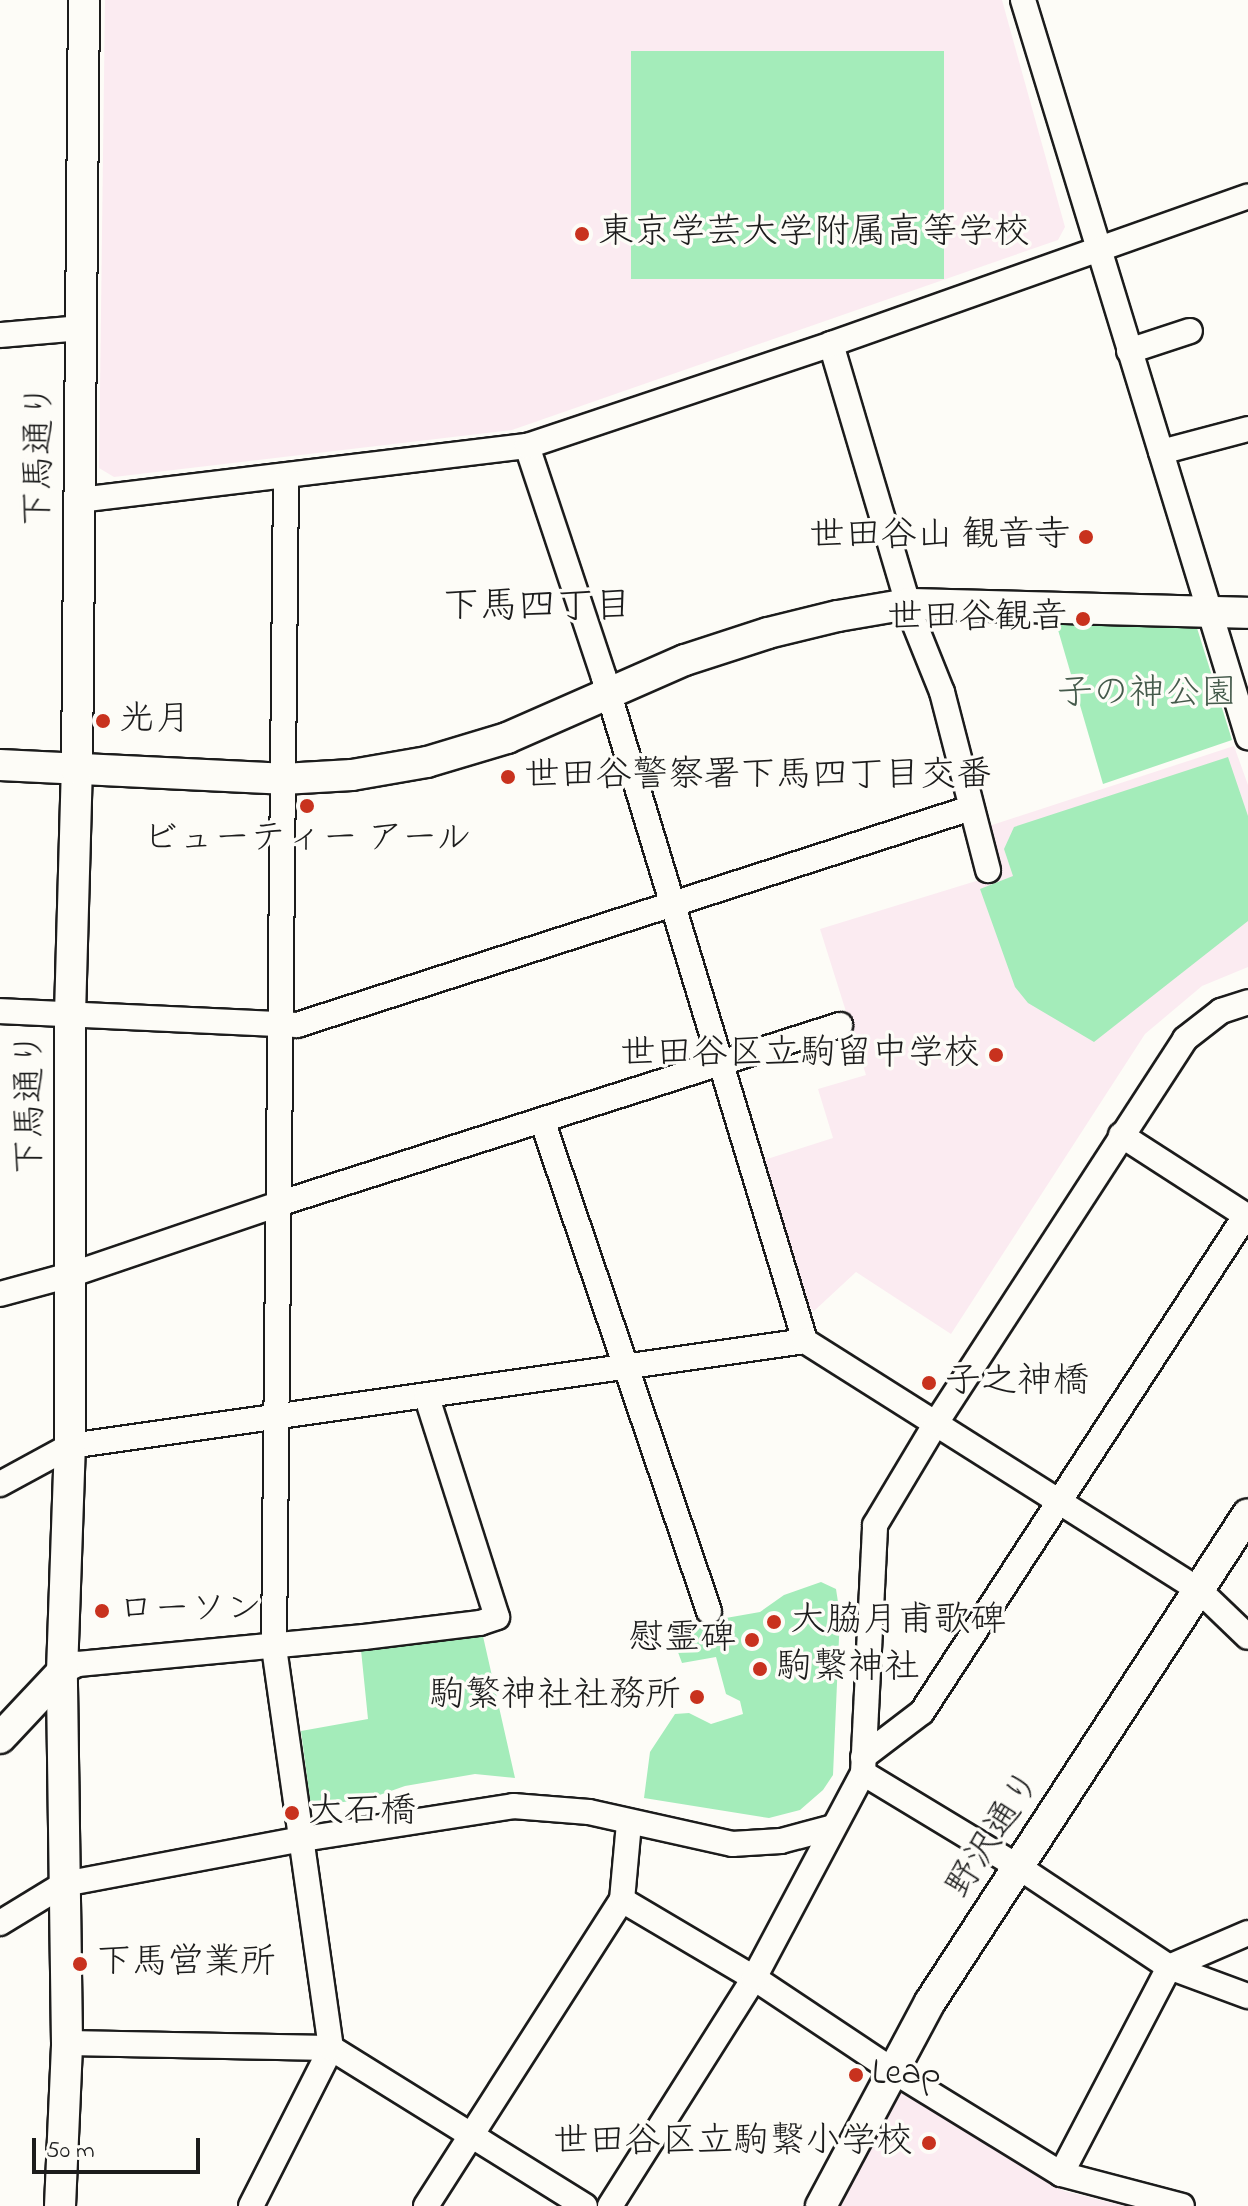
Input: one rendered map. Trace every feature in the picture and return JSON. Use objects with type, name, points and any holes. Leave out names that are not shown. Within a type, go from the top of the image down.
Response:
[{"type":"street","name":"下馬通り","points":[[60,2206],[67,2043],[62,1672],[70,1446],[70,1015],[77,769],[84,0]]},
{"type":"street","points":[[1023,0],[1248,737]]},
{"type":"street","points":[[80,500],[527,446],[831,344],[1248,196]]},
{"type":"street","points":[[0,335],[81,328]]},
{"type":"street","points":[[1129,351],[1190,331]]},
{"type":"street","points":[[831,344],[908,604],[942,692],[988,870]]},
{"type":"street","points":[[1161,452],[1248,429]]},
{"type":"street","points":[[527,446],[608,694],[805,1341]]},
{"type":"street","points":[[251,2206],[331,2048],[274,1646],[286,477]]},
{"type":"street","points":[[0,765],[283,779],[352,775],[427,762],[520,733],[685,660],[765,633],[908,604],[1248,613]]},
{"type":"street","points":[[0,1011],[280,1027],[380,1000],[971,808]]},
{"type":"street","points":[[863,1765],[875,1525],[936,1423],[1185,1039],[1221,1011],[1248,1002]]},
{"type":"street","points":[[0,1294],[70,1275],[278,1204],[840,1025]]},
{"type":"street","points":[[540,1120],[709,1611]]},
{"type":"street","points":[[610,2206],[754,1978],[863,1765],[922,1712],[1247,1216],[1121,1135]]},
{"type":"street","points":[[0,1484],[70,1446],[805,1341],[1200,1591],[1248,1637]]},
{"type":"street","points":[[0,1738],[62,1672],[78,1664],[480,1623],[497,1617],[427,1397]]},
{"type":"street","name":"野沢通り","points":[[821,2206],[930,2002],[1248,1514]]},
{"type":"street","points":[[863,1765],[1169,1967],[1248,1996]]},
{"type":"street","points":[[0,1923],[64,1884],[303,1839],[513,1806],[589,1812],[629,1823],[755,1845],[830,1828]]},
{"type":"street","points":[[426,2206],[622,1900],[629,1823]]},
{"type":"street","points":[[622,1900],[754,1978],[892,2070],[1061,2174],[1182,2206]]},
{"type":"street","points":[[1061,2174],[1169,1967],[1248,1933]]},
{"type":"street","points":[[67,2043],[331,2048],[585,2206]]},
{"type":"shaded area","name":"東京学芸大学附属高等学校","points":[[105,0],[1002,0],[1065,227],[1058,240],[512,430],[114,477],[99,468]]},
{"type":"shaded area","name":"世田谷区立駒留中学校","points":[[1234,746],[1248,785],[1248,967],[1202,986],[1145,1034],[951,1334],[856,1272],[814,1311],[807,1305],[764,1160],[833,1138],[818,1089],[866,1075],[820,929],[999,874],[986,827]]},
{"type":"shaded area","name":"世田谷区立駒繋小学校","points":[[907,2088],[1064,2191],[1125,2206],[837,2206],[891,2094]]},
{"type":"green space","points":[[631,51],[944,51],[944,279],[631,279]]},
{"type":"green space","name":"子の神公園","points":[[1056,623],[1197,628],[1232,740],[1103,784]]},
{"type":"green space","points":[[1228,757],[1248,816],[1248,921],[1094,1042],[1028,1003],[1015,987],[980,889],[1013,876],[1004,849],[1014,827]]},
{"type":"green space","name":"駒繋神社","points":[[821,1582],[836,1589],[840,1615],[833,1775],[823,1790],[800,1810],[769,1818],[644,1798],[650,1752],[675,1714],[689,1713],[711,1724],[743,1714],[740,1701],[726,1694],[716,1657],[682,1663],[669,1628],[760,1612],[784,1595]]},
{"type":"green space","points":[[480,1623],[515,1778],[475,1774],[405,1786],[368,1799],[311,1806],[301,1731],[368,1719],[361,1650]]},
{"type":"place","name":"東京学芸大学附属高等学校","points":[[582,234]]},
{"type":"place","name":"世田谷山 観音寺","points":[[1086,537]]},
{"type":"place","name":"世田谷観音","points":[[1083,619]]},
{"type":"place","name":"光月","points":[[103,721]]},
{"type":"place","name":"世田谷警察署下馬四丁目交番","points":[[508,777]]},
{"type":"place","name":"ビューティー アール","points":[[307,806]]},
{"type":"place","name":"世田谷区立駒留中学校","points":[[996,1055]]},
{"type":"place","name":"子之神橋","points":[[929,1383]]},
{"type":"place","name":"ローソン","points":[[102,1611]]},
{"type":"place","name":"大脇月甫歌碑","points":[[774,1622]]},
{"type":"place","name":"慰霊碑","points":[[752,1640]]},
{"type":"place","name":"駒繋神社","points":[[760,1669]]},
{"type":"place","name":"駒繁神社社務所","points":[[697,1697]]},
{"type":"place","name":"大石橋","points":[[292,1813]]},
{"type":"place","name":"下馬営業所","points":[[80,1964]]},
{"type":"place","name":"Leap","points":[[856,2075]]},
{"type":"place","name":"世田谷区立駒繋小学校","points":[[929,2143]]},
{"type":"district","name":"下馬四丁目","points":[[537,609]]}]
